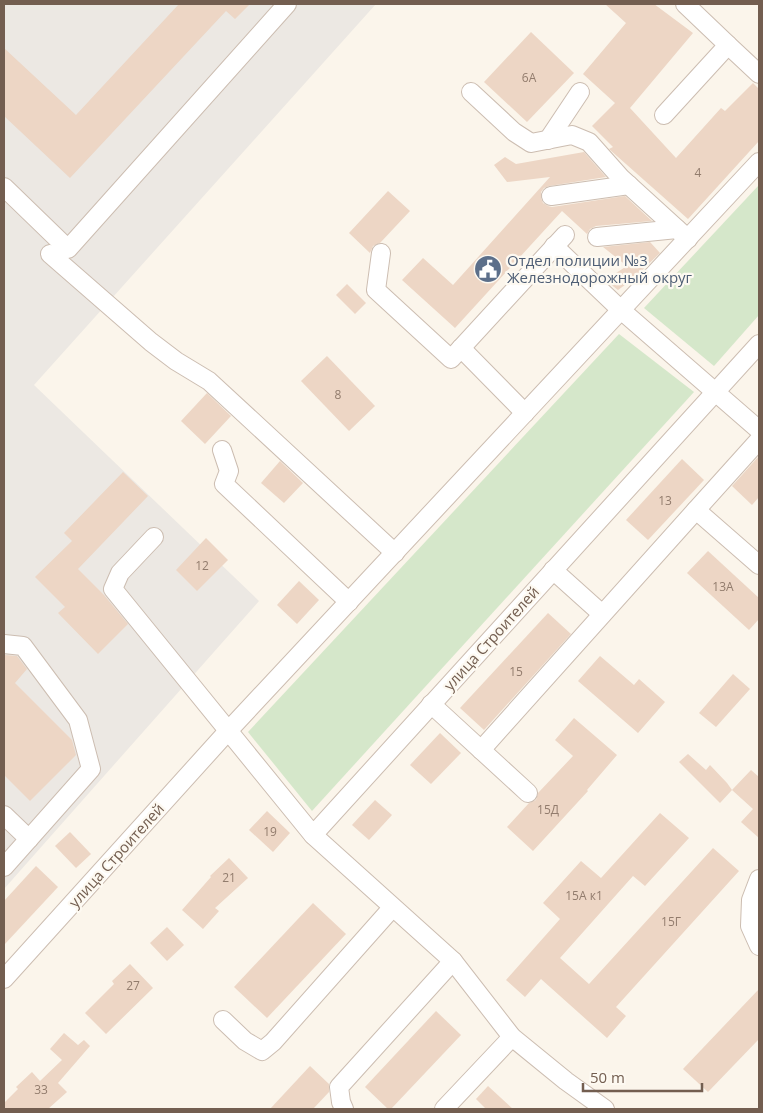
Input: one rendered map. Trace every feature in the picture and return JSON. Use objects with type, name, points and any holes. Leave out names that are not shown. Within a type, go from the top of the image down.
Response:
[{"type":"street","points":[[4,187],[68,249],[287,4]]},
{"type":"street","points":[[685,4],[759,74]]},
{"type":"street","points":[[664,116],[728,45]]},
{"type":"street","points":[[471,92],[514,132],[531,143],[572,135],[589,142],[629,185],[682,234]]},
{"type":"street","points":[[548,140],[580,92]]},
{"type":"street","points":[[622,310],[682,234],[759,162]]},
{"type":"street","points":[[551,196],[629,185]]},
{"type":"street","points":[[596,237],[682,234]]},
{"type":"street","points":[[382,253],[376,290],[451,359],[560,240],[622,310],[759,430]]},
{"type":"street","points":[[50,254],[151,342],[176,361],[209,381],[395,553]]},
{"type":"street","name":"улица Строителей","points":[[4,979],[228,731],[622,310]]},
{"type":"street","name":"улица Строителей","points":[[313,834],[759,344]]},
{"type":"street","points":[[461,348],[525,413]]},
{"type":"street","points":[[481,750],[759,440]]},
{"type":"street","points":[[222,450],[229,471],[224,484],[349,602]]},
{"type":"street","points":[[696,510],[759,565]]},
{"type":"street","points":[[154,537],[120,573],[113,589],[313,834],[392,908],[453,961],[512,1036],[566,1081],[605,1109]]},
{"type":"street","points":[[553,570],[602,614]]},
{"type":"street","points":[[4,644],[23,646],[78,720],[91,769],[4,868]]},
{"type":"street","points":[[431,704],[528,793]]},
{"type":"street","points":[[4,816],[29,839]]},
{"type":"street","points":[[759,879],[751,900],[750,926],[759,946]]},
{"type":"street","points":[[223,1020],[245,1041],[262,1051],[274,1042],[392,908]]},
{"type":"street","points":[[344,1109],[339,1087],[453,961]]},
{"type":"street","points":[[444,1109],[512,1036]]},
{"type":"shaded area","points":[[4,4],[376,4],[34,385],[259,601],[4,889]]},
{"type":"green space","points":[[759,185],[759,315],[714,366],[644,308]]},
{"type":"green space","points":[[619,334],[694,392],[312,811],[248,732]]},
{"type":"building","points":[[179,4],[250,4],[235,19],[226,11],[70,178],[4,116],[4,48],[76,115]]},
{"type":"building","points":[[605,4],[654,4],[693,33],[630,108],[676,158],[721,108],[725,111],[753,83],[759,89],[759,141],[688,219],[609,149],[613,147],[592,126],[615,103],[583,74],[626,23]]},
{"type":"building","points":[[531,32],[574,73],[527,122],[484,82]]},
{"type":"building","points":[[584,152],[606,177],[544,188],[541,192],[543,203],[552,207],[625,196],[652,221],[596,226],[590,229],[587,234],[562,211],[455,328],[402,280],[423,258],[453,285],[550,177],[507,182],[494,165],[505,157],[516,164]]},
{"type":"building","points":[[388,191],[410,211],[380,243],[373,246],[370,253],[349,233]]},
{"type":"building","points":[[650,242],[660,253],[633,279],[618,290],[605,280],[627,266],[603,247]]},
{"type":"building","points":[[347,284],[366,303],[355,314],[336,295]]},
{"type":"building","points":[[327,356],[375,406],[349,431],[301,381]]},
{"type":"building","points":[[207,393],[231,416],[205,444],[181,421]]},
{"type":"building","points":[[759,456],[759,497],[752,505],[732,486]]},
{"type":"building","points":[[682,459],[704,480],[648,540],[626,520]]},
{"type":"building","points":[[280,461],[303,483],[284,503],[261,483]]},
{"type":"building","points":[[123,472],[148,496],[78,569],[104,595],[128,624],[98,654],[58,613],[65,607],[35,577],[72,541],[64,533]]},
{"type":"building","points":[[206,538],[228,560],[197,591],[176,570]]},
{"type":"building","points":[[708,551],[759,598],[759,619],[749,630],[687,573]]},
{"type":"building","points":[[299,581],[319,600],[297,624],[277,605]]},
{"type":"building","points":[[548,613],[571,634],[484,730],[460,708]]},
{"type":"building","points":[[5,655],[17,656],[27,669],[15,683],[72,740],[76,755],[30,801],[4,775]]},
{"type":"building","points":[[600,656],[634,685],[639,679],[665,702],[638,733],[578,681]]},
{"type":"building","points":[[733,674],[750,689],[716,727],[699,713]]},
{"type":"building","points":[[574,718],[617,755],[588,791],[533,851],[507,827],[529,803],[536,800],[538,793],[573,756],[555,740]]},
{"type":"building","points":[[440,733],[461,753],[431,784],[410,765]]},
{"type":"building","points":[[688,754],[706,770],[710,765],[732,790],[720,803],[679,762]]},
{"type":"building","points":[[751,770],[759,777],[759,838],[741,822],[753,809],[732,790]]},
{"type":"building","points":[[375,800],[392,815],[369,840],[352,825]]},
{"type":"building","points":[[267,811],[290,833],[273,852],[249,830]]},
{"type":"building","points":[[660,813],[689,838],[645,886],[633,876],[560,958],[589,984],[713,848],[739,871],[616,1007],[626,1016],[607,1038],[541,979],[525,997],[506,980],[560,919],[543,903],[581,861],[601,878]]},
{"type":"building","points":[[70,832],[91,854],[76,868],[55,846]]},
{"type":"building","points":[[229,858],[248,878],[215,908],[219,911],[203,929],[182,910],[210,876]]},
{"type":"building","points":[[36,866],[58,887],[4,945],[4,901]]},
{"type":"building","points":[[313,903],[346,934],[267,1018],[234,987]]},
{"type":"building","points":[[167,927],[184,945],[167,961],[150,943]]},
{"type":"building","points":[[130,964],[153,988],[106,1034],[85,1013],[114,984],[112,981]]},
{"type":"building","points":[[759,989],[759,1039],[708,1092],[683,1069]]},
{"type":"building","points":[[436,1011],[461,1035],[391,1109],[388,1109],[365,1087]]},
{"type":"building","points":[[64,1033],[78,1045],[84,1040],[90,1046],[58,1083],[67,1092],[48,1109],[4,1109],[4,1103],[18,1089],[16,1087],[32,1072],[40,1081],[62,1060],[50,1049]]},
{"type":"building","points":[[310,1066],[329,1084],[329,1092],[313,1109],[270,1109]]},
{"type":"building","points":[[488,1086],[513,1109],[486,1109],[476,1099]]},
{"type":"place","name":"Отдел полиции №3 Железнодорожный округ","points":[[488,269]]}]
